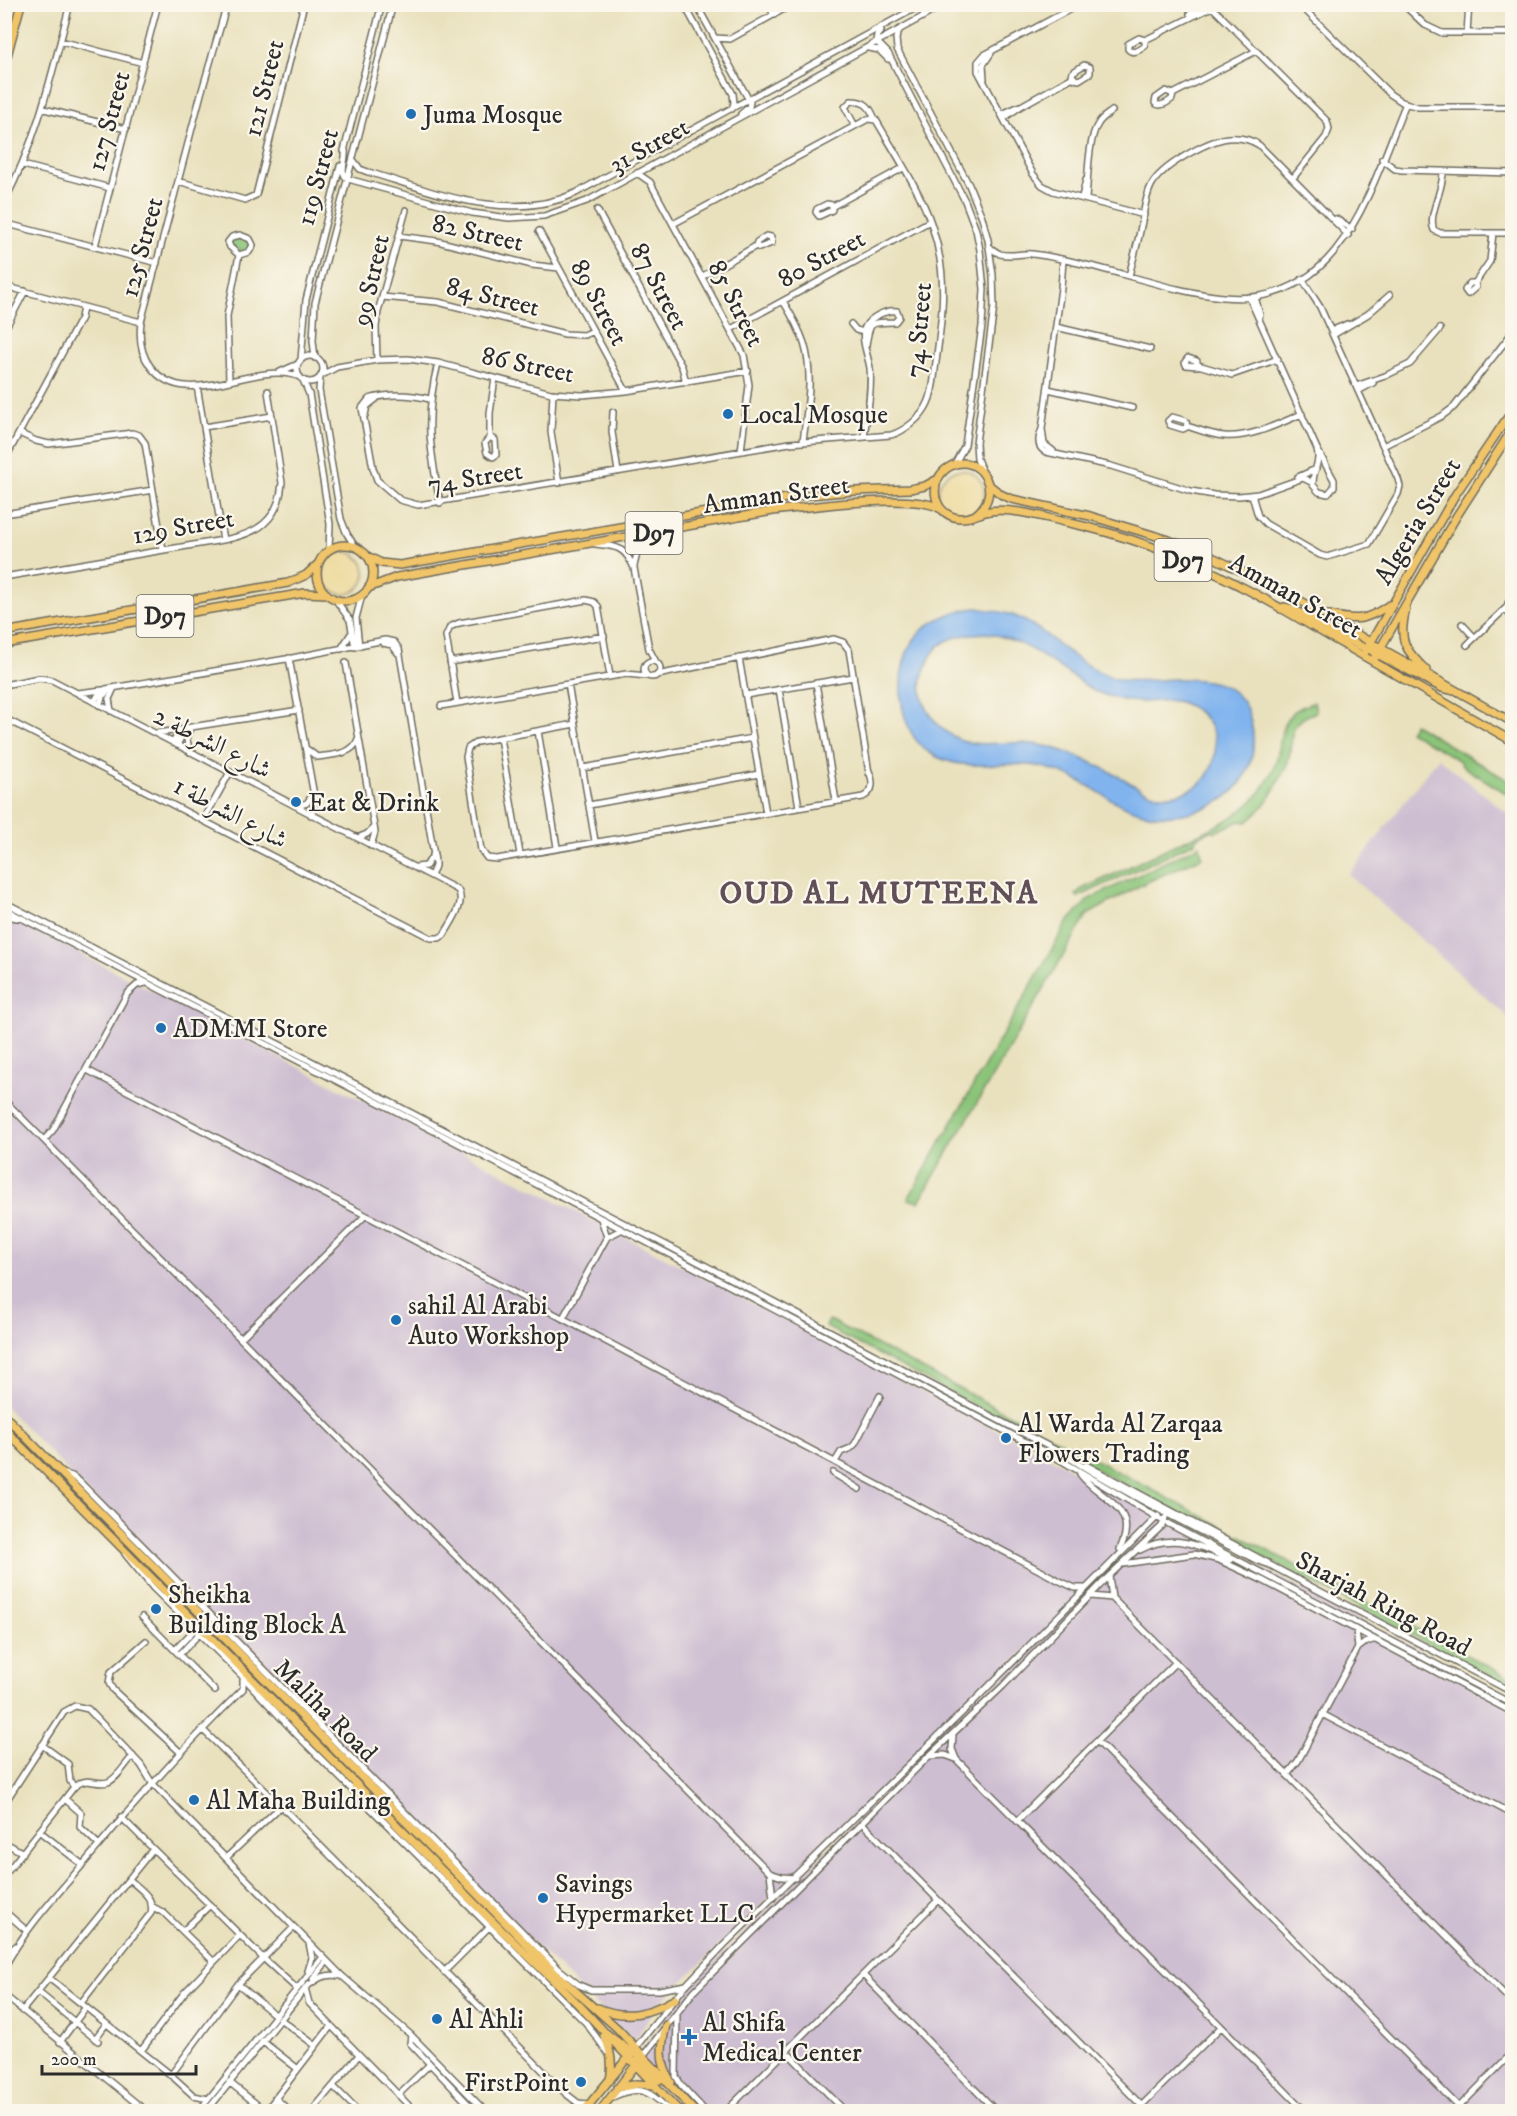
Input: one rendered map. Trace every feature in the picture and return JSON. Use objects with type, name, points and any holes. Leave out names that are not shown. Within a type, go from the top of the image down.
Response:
[{"type":"main road","points":[[4,23],[9,4]]},
{"type":"main road","points":[[4,67],[21,4]]},
{"type":"main road","name":"Algeria Street","points":[[1368,653],[1391,604],[1455,495],[1512,411]]},
{"type":"main road","name":"Algeria Street","points":[[1368,653],[1379,650],[1468,496],[1512,430]]},
{"type":"main road","points":[[954,465],[972,466],[982,472],[989,485],[985,506],[975,515],[961,518],[942,510],[935,491],[938,479],[948,468],[954,465]]},
{"type":"main road","name":"Amman Street","points":[[367,556],[381,563],[400,565],[799,496],[917,488],[938,479]]},
{"type":"main road","name":"Amman Street","points":[[989,485],[997,492],[1012,499],[1090,516],[1182,544],[1261,580],[1321,613],[1368,653]]},
{"type":"main road","name":"Amman Street","points":[[368,588],[397,577],[773,512],[865,502],[919,502],[934,505],[942,510]]},
{"type":"main road","name":"Amman Street","points":[[975,515],[1008,511],[1071,523],[1154,548],[1209,571],[1368,653],[1512,741]]},
{"type":"main road","points":[[345,545],[356,548],[367,556],[372,568],[373,575],[368,588],[362,595],[352,600],[335,599],[327,594],[319,583],[317,570],[319,563],[329,550],[345,545]]},
{"type":"main road","name":"D97","points":[[4,632],[283,584],[302,578],[319,563]]},
{"type":"main road","name":"D97","points":[[4,645],[305,593],[327,594]]},
{"type":"main road","points":[[1407,602],[1402,627],[1403,641],[1411,655],[1434,678]]},
{"type":"main road","points":[[1321,613],[1350,620],[1361,619],[1372,616],[1391,604]]},
{"type":"main road","points":[[1368,653],[1379,650],[1442,688],[1457,691]]},
{"type":"main road","name":"Amman Street","points":[[1379,650],[1512,722]]},
{"type":"main road","name":"Maliha Road","points":[[4,1416],[497,1910],[554,1972],[592,2005],[639,2061],[678,2094],[693,2112]]},
{"type":"main road","name":"Maliha Road","points":[[6,1431],[530,1959],[579,2005],[602,2031]]},
{"type":"main road","points":[[250,1655],[251,1664]]},
{"type":"main road","points":[[298,1736],[309,1737]]},
{"type":"main road","points":[[355,1782],[357,1795]]},
{"type":"main road","points":[[592,2005],[618,2014],[638,2015],[675,1999]]},
{"type":"main road","points":[[666,2025],[662,2043],[662,2062],[678,2094]]},
{"type":"main road","points":[[588,2106],[632,2053],[615,2038],[602,2031]]},
{"type":"main road","points":[[602,2031],[611,2058],[610,2081]]},
{"type":"main road","name":"Maliha Road","points":[[632,2053],[653,2085],[680,2112]]},
{"type":"main road","points":[[599,2112],[639,2061],[693,2112]]},
{"type":"main road","points":[[618,2088],[637,2084],[653,2085]]},
{"type":"street","points":[[4,202],[23,165],[44,109],[70,4]]},
{"type":"street","name":"127 Street","points":[[95,246],[158,4]]},
{"type":"street","name":"125 Street","points":[[227,4],[141,322],[140,345],[146,361],[153,370],[172,383],[183,386],[197,386],[279,373],[291,374],[301,379]]},
{"type":"street","points":[[294,4],[304,6]]},
{"type":"street","name":"119 Street","points":[[299,362],[306,300],[382,4]]},
{"type":"street","name":"119 Street","points":[[317,359],[313,341],[315,303],[354,161],[393,4]]},
{"type":"street","points":[[685,4],[691,11],[698,7],[749,100],[749,107],[733,121]]},
{"type":"street","points":[[685,4],[733,94],[732,109]]},
{"type":"street","points":[[768,4],[774,15]]},
{"type":"street","points":[[715,38],[730,39],[793,4]]},
{"type":"street","name":"31 Street","points":[[354,161],[360,169],[368,172],[475,202],[526,207],[561,200],[923,4]]},
{"type":"street","name":"31 Street","points":[[348,179],[491,216],[532,218],[554,214],[576,206],[651,166],[946,4]]},
{"type":"street","points":[[1080,4],[984,55],[978,62],[978,71],[1039,181],[1053,191],[1144,215]]},
{"type":"street","points":[[1180,22],[1203,4]]},
{"type":"street","points":[[1403,4],[1421,22],[1432,30],[1442,33],[1512,33]]},
{"type":"street","points":[[1467,33],[1469,4]]},
{"type":"street","name":"121 Street","points":[[178,182],[236,197],[251,195],[259,182],[304,6]]},
{"type":"street","points":[[1145,40],[1210,6],[1328,121],[1328,134],[1293,178]]},
{"type":"street","points":[[1304,6],[1390,94],[1406,103],[1423,107],[1512,107]]},
{"type":"street","points":[[905,15],[878,33],[877,42],[886,50],[965,201],[975,230],[982,263],[984,289],[982,326],[964,445],[961,456],[954,465]]},
{"type":"street","points":[[900,30],[896,39],[897,49],[969,185],[982,217],[989,246],[994,297],[993,321],[976,443],[977,459],[982,472]]},
{"type":"street","points":[[373,38],[377,36],[380,38],[379,61]]},
{"type":"street","points":[[724,54],[730,39]]},
{"type":"street","points":[[61,41],[143,63]]},
{"type":"street","points":[[867,48],[881,52],[896,69]]},
{"type":"street","points":[[1173,94],[1254,49]]},
{"type":"street","points":[[1003,116],[1073,77]]},
{"type":"street","name":"74 Street","points":[[430,399],[405,394],[380,396],[364,403],[362,411],[375,476],[380,484],[400,500],[422,506],[803,441],[898,433],[921,414],[930,398],[944,292],[938,249],[930,221],[870,108],[866,104],[851,101],[845,107],[855,126]]},
{"type":"street","points":[[989,246],[1005,255],[1033,254],[1065,260],[1222,297],[1252,297],[1282,290],[1305,278],[1330,257],[1350,232],[1406,103]]},
{"type":"street","points":[[44,109],[126,129]]},
{"type":"street","points":[[1084,198],[1096,127],[1112,111]]},
{"type":"street","points":[[673,224],[869,118],[874,119]]},
{"type":"street","points":[[1131,276],[1149,189],[1160,173],[1175,162],[1220,140],[1239,138],[1255,142],[1350,232]]},
{"type":"street","points":[[345,150],[343,172],[348,179]]},
{"type":"street","points":[[1381,162],[1395,169],[1512,172]]},
{"type":"street","points":[[23,165],[110,188]]},
{"type":"street","points":[[650,182],[651,166]]},
{"type":"street","points":[[833,206],[903,168]]},
{"type":"street","points":[[1443,171],[1442,186],[1432,221],[1434,230],[1440,233],[1512,233]]},
{"type":"street","name":"85 Street","points":[[637,173],[650,182],[744,355],[749,385],[741,451]]},
{"type":"street","points":[[440,204],[440,199],[443,197],[468,203],[475,202]]},
{"type":"street","name":"99 Street","points":[[377,360],[376,327],[406,210]]},
{"type":"street","name":"87 Street","points":[[597,210],[682,367],[686,382]]},
{"type":"street","name":"80 Street","points":[[730,329],[930,221]]},
{"type":"street","points":[[4,223],[157,263]]},
{"type":"street","name":"89 Street","points":[[539,231],[626,391]]},
{"type":"street","points":[[1475,283],[1490,261],[1493,233]]},
{"type":"street","points":[[236,235],[250,239],[253,244],[249,252],[238,255],[229,245],[230,238],[236,235]]},
{"type":"street","name":"82 Street","points":[[399,236],[437,241],[532,265],[559,268]]},
{"type":"street","points":[[703,276],[756,246]]},
{"type":"street","points":[[229,381],[227,316],[238,255]]},
{"type":"street","points":[[992,264],[1005,255]]},
{"type":"street","name":"82 Street","points":[[548,267],[554,259]]},
{"type":"street","points":[[1065,260],[1042,429],[1044,444],[1057,453],[1121,468],[1199,493],[1222,496],[1252,495],[1295,480],[1316,469]]},
{"type":"street","points":[[1252,495],[1258,516],[1266,524],[1320,555],[1330,556],[1363,547],[1371,542],[1400,490],[1398,479],[1305,278]]},
{"type":"street","points":[[4,286],[141,322]]},
{"type":"street","points":[[4,331],[25,291]]},
{"type":"street","points":[[1332,333],[1360,319],[1390,295]]},
{"type":"street","name":"84 Street","points":[[382,297],[438,302],[560,333],[581,335],[593,331]]},
{"type":"street","points":[[1252,297],[1262,325],[1317,448],[1334,480],[1334,487],[1330,493],[1321,494],[1306,478],[1295,480]]},
{"type":"street","points":[[783,301],[801,335],[808,366],[809,392],[803,441]]},
{"type":"street","points":[[4,461],[81,318],[83,307]]},
{"type":"street","points":[[864,437],[870,382],[864,332],[870,320],[892,310],[899,313],[898,320],[893,322],[874,322],[869,327],[866,345]]},
{"type":"street","points":[[880,322],[880,318],[892,310]]},
{"type":"street","points":[[851,324],[856,330],[864,332]]},
{"type":"street","points":[[1056,327],[1150,350]]},
{"type":"street","points":[[1357,388],[1413,362],[1440,329]]},
{"type":"street","points":[[1382,444],[1442,416],[1459,402],[1512,333]]},
{"type":"street","points":[[329,550],[330,524],[309,394],[297,371],[299,362],[308,357],[317,359],[323,369],[319,390],[341,519],[346,534],[356,548]]},
{"type":"street","points":[[1198,365],[1229,375],[1277,357]]},
{"type":"street","name":"86 Street","points":[[321,376],[337,367],[377,360],[408,358],[438,363],[553,393],[594,395],[748,371]]},
{"type":"street","name":"86 Street","points":[[317,359],[337,367]]},
{"type":"street","name":"125 Street","points":[[279,373],[299,362]]},
{"type":"street","points":[[438,363],[430,399],[429,438],[440,503]]},
{"type":"street","points":[[301,379],[310,382],[321,376]]},
{"type":"street","points":[[490,437],[490,413],[495,378]]},
{"type":"street","points":[[197,386],[223,540]]},
{"type":"street","points":[[1048,388],[1132,408]]},
{"type":"street","name":"129 Street","points":[[4,577],[241,537],[257,530],[270,517],[279,501],[282,489],[282,472],[268,391]]},
{"type":"street","points":[[553,393],[551,432],[559,483]]},
{"type":"street","points":[[613,412],[612,432],[618,472]]},
{"type":"street","points":[[1187,426],[1230,436],[1253,433],[1301,412]]},
{"type":"street","points":[[204,427],[272,416]]},
{"type":"street","points":[[19,433],[36,441],[55,444],[129,433],[137,434],[145,443],[163,549]]},
{"type":"street","points":[[1313,483],[1319,461],[1317,448]]},
{"type":"street","points":[[4,514],[153,490]]},
{"type":"street","points":[[634,568],[638,549],[658,532]]},
{"type":"street","points":[[594,544],[622,550],[630,558],[634,568],[648,645],[659,671],[657,675]]},
{"type":"street","points":[[357,646],[356,618],[362,595]]},
{"type":"street","points":[[1467,645],[1508,606],[1512,598]]},
{"type":"street","points":[[335,599],[345,611],[355,630],[363,638],[376,643],[392,645],[400,658],[435,866],[442,882]]},
{"type":"street","points":[[457,703],[447,636],[448,630],[454,625],[586,600],[598,606],[610,676]]},
{"type":"street","points":[[1497,615],[1511,617],[1508,606]]},
{"type":"street","points":[[1462,624],[1474,637]]},
{"type":"street","points":[[341,649],[355,630]]},
{"type":"street","points":[[450,662],[604,636]]},
{"type":"street","points":[[441,706],[610,676],[626,674],[652,677],[679,669],[828,642],[843,646],[850,660],[869,771],[868,787],[864,793],[854,798],[504,857],[493,857],[488,854],[480,841],[466,751],[468,747],[477,742],[575,724]]},
{"type":"street","points":[[74,692],[109,689],[376,643]]},
{"type":"street","points":[[647,675],[644,669],[648,645]]},
{"type":"street","points":[[290,658],[314,798],[324,822]]},
{"type":"street","points":[[739,658],[766,813]]},
{"type":"street","points":[[626,674],[651,661],[679,669]]},
{"type":"street","points":[[346,663],[374,830],[382,852]]},
{"type":"street","points":[[746,695],[853,677]]},
{"type":"street","name":"شارع الشرطة 2","points":[[5,685],[42,678],[52,680],[458,890],[461,896]]},
{"type":"street","points":[[816,683],[836,801]]},
{"type":"street","points":[[568,684],[595,841]]},
{"type":"street","points":[[97,704],[109,689]]},
{"type":"street","points":[[109,689],[111,711]]},
{"type":"street","points":[[779,689],[799,807]]},
{"type":"street","points":[[153,733],[299,710]]},
{"type":"street","name":"شارع الشرطة 1","points":[[4,717],[431,938],[444,935],[460,905],[461,896]]},
{"type":"street","points":[[175,744],[190,728]]},
{"type":"street","points":[[190,728],[187,740],[190,752]]},
{"type":"street","points":[[175,744],[181,730]]},
{"type":"street","points":[[538,731],[558,848]]},
{"type":"street","points":[[306,749],[317,757],[348,752],[355,747],[358,738]]},
{"type":"street","points":[[500,738],[520,854]]},
{"type":"street","points":[[582,768],[753,738]]},
{"type":"street","points":[[204,820],[228,771]]},
{"type":"street","points":[[589,805],[759,774]]},
{"type":"street","points":[[295,806],[307,803],[314,798]]},
{"type":"street","points":[[309,813],[314,798]]},
{"type":"street","points":[[357,838],[374,830]]},
{"type":"street","points":[[369,845],[374,830]]},
{"type":"street","points":[[412,867],[426,866],[434,856]]},
{"type":"street","points":[[428,875],[434,856]]},
{"type":"street","points":[[428,875],[435,866]]},
{"type":"street","points":[[4,902],[670,1247],[868,1354],[1213,1532],[1270,1565]]},
{"type":"street","points":[[4,909],[148,982],[1077,1469],[1155,1517],[1512,1704]]},
{"type":"street","points":[[4,915],[24,920]]},
{"type":"street","points":[[44,1140],[54,1130],[127,994],[137,985],[148,982]]},
{"type":"street","points":[[87,1070],[1060,1581],[1075,1588],[1084,1588]]},
{"type":"street","points":[[4,1100],[770,1873],[795,1878]]},
{"type":"street","points":[[241,1338],[365,1216]]},
{"type":"street","points":[[601,1219],[607,1237]]},
{"type":"street","points":[[563,1318],[607,1237],[621,1230]]},
{"type":"street","points":[[834,1462],[841,1452],[855,1444],[880,1396]]},
{"type":"street","points":[[1063,1454],[1107,1483],[1256,1560],[1270,1565]]},
{"type":"street","points":[[1077,1469],[1086,1481],[1114,1503],[1122,1514],[1125,1521],[1124,1538],[1116,1557]]},
{"type":"street","points":[[60,1473],[72,1476],[79,1481],[497,1910],[559,1969],[583,1988],[591,1990],[653,1991],[686,1985]]},
{"type":"street","points":[[833,1473],[859,1489]]},
{"type":"street","points":[[850,1484],[856,1473]]},
{"type":"street","points":[[632,2053],[686,1985],[1155,1517],[1165,1514]]},
{"type":"street","points":[[639,2061],[694,1991],[1165,1522],[1165,1514]]},
{"type":"street","points":[[1128,1558],[1160,1541],[1176,1540],[1213,1552],[1265,1574]]},
{"type":"street","points":[[122,1547],[129,1561],[145,1579],[298,1736],[488,1928],[586,2023],[604,2045],[611,2058]]},
{"type":"street","points":[[1121,1564],[1185,1555],[1211,1557],[1235,1567],[1512,1712]]},
{"type":"street","name":"Sharjah Ring Road","points":[[1270,1565],[1512,1692]]},
{"type":"street","points":[[1109,1576],[1112,1598],[1512,2001]]},
{"type":"street","points":[[1060,1581],[1070,1590],[1071,1602]]},
{"type":"street","points":[[1091,1596],[1112,1598]]},
{"type":"street","points":[[142,1617],[214,1691]]},
{"type":"street","points":[[1356,1630],[1358,1648]]},
{"type":"street","points":[[177,1652],[197,1632]]},
{"type":"street","points":[[1287,1774],[1298,1761],[1358,1648],[1366,1642],[1375,1640]]},
{"type":"street","points":[[146,1641],[111,1672],[109,1683],[113,1690],[180,1752]]},
{"type":"street","points":[[1017,1821],[1176,1662]]},
{"type":"street","points":[[4,1968],[27,1932],[121,1817],[180,1752],[243,1689],[243,1677]]},
{"type":"street","points":[[243,1689],[254,1690]]},
{"type":"street","points":[[4,1804],[64,1712],[71,1707],[80,1706],[91,1711],[133,1756],[152,1783],[325,1959],[411,2035],[486,2112]]},
{"type":"street","points":[[1322,1714],[1512,1814]]},
{"type":"street","points":[[202,1729],[566,2093],[578,2103],[588,2106]]},
{"type":"street","points":[[953,1734],[952,1744],[956,1759]]},
{"type":"street","points":[[1097,1742],[1456,2109],[1512,2053]]},
{"type":"street","points":[[42,1745],[68,1764],[70,1781],[74,1787]]},
{"type":"street","points":[[928,1756],[940,1754],[956,1759],[1306,2112]]},
{"type":"street","points":[[4,1876],[74,1787],[85,1780],[105,1782],[111,1780],[133,1756]]},
{"type":"street","points":[[65,1798],[81,1813],[80,1827],[99,1845]]},
{"type":"street","points":[[226,1858],[281,1806]]},
{"type":"street","points":[[121,1817],[262,1957],[301,1987],[312,2007],[415,2112]]},
{"type":"street","points":[[862,1823],[1142,2106]]},
{"type":"street","points":[[39,1831],[83,1864]]},
{"type":"street","points":[[4,1842],[23,1852]]},
{"type":"street","points":[[22,2011],[153,1849]]},
{"type":"street","points":[[770,1873],[773,1899]]},
{"type":"street","points":[[60,2042],[83,2005],[153,1907],[150,1898],[129,1879]]},
{"type":"street","points":[[725,2112],[938,1900]]},
{"type":"street","points":[[183,1931],[210,1905]]},
{"type":"street","points":[[153,1907],[162,1911],[213,1961]]},
{"type":"street","points":[[4,1911],[27,1932]]},
{"type":"street","points":[[171,2075],[238,1984],[262,1957],[294,1927]]},
{"type":"street","points":[[444,1972],[488,1928]]},
{"type":"street","points":[[141,2051],[177,2001],[240,1935]]},
{"type":"street","points":[[4,1956],[21,1940]]},
{"type":"street","points":[[207,2112],[278,2017],[293,2003],[312,1962],[308,1941]]},
{"type":"street","points":[[198,2111],[325,1959]]},
{"type":"street","points":[[863,1975],[997,2112]]},
{"type":"street","points":[[301,1987],[321,1976],[342,1976]]},
{"type":"street","points":[[49,1978],[194,2096],[208,2099]]},
{"type":"street","points":[[238,1984],[316,2046]]},
{"type":"street","points":[[38,1992],[96,2040],[106,2024]]},
{"type":"street","points":[[5,1997],[147,2112]]},
{"type":"street","points":[[293,2003],[303,2003],[312,2007]]},
{"type":"street","points":[[677,2011],[676,2076],[681,2085],[706,2112]]},
{"type":"street","points":[[229,2082],[265,2111],[331,2026]]},
{"type":"street","points":[[1135,2112],[1221,2027]]},
{"type":"street","points":[[411,2035],[410,2043],[476,2112]]},
{"type":"street","points":[[262,2041],[298,2069]]},
{"type":"street","points":[[786,2051],[846,2112]]},
{"type":"street","points":[[311,2112],[359,2055]]},
{"type":"street","points":[[398,2095],[430,2064]]},
{"type":"street","points":[[333,2086],[359,2112]]},
{"type":"street","points":[[608,2101],[625,2091],[638,2089],[657,2097],[671,2112]]},
{"type":"street","points":[[563,2111],[567,2100],[566,2093]]},
{"type":"street","points":[[194,2096],[198,2111]]},
{"type":"street","points":[[275,2098],[291,2112]]},
{"type":"street","points":[[1292,2112],[1299,2105]]},
{"type":"street","points":[[563,2111],[588,2106]]},
{"type":"shaded area","points":[[1438,758],[1512,817],[1512,1021],[1349,875]]},
{"type":"shaded area","points":[[4,914],[1512,1698],[1512,2111],[686,2111],[633,2059],[705,1971],[1117,1562],[656,2007],[633,2042],[287,1698],[5,1406]]},
{"type":"green space","points":[[238,237],[248,240],[251,244],[250,248],[244,252],[232,247],[231,240]]},
{"type":"green space","points":[[1314,702],[1316,712],[1299,722],[1292,733],[1287,765],[1276,786],[1263,806],[1247,822],[1240,821],[1215,832],[1212,830],[1196,838],[1195,842],[1078,897],[1076,895],[1080,890],[1216,826],[1246,807],[1259,794],[1271,774],[1285,722],[1294,711]]},
{"type":"green space","points":[[1414,724],[1512,783],[1512,797],[1462,766],[1460,761],[1409,731]]},
{"type":"green space","points":[[1200,845],[1202,857],[1143,884],[1087,915],[919,1202],[908,1199],[1067,923],[1089,899]]},
{"type":"green space","points":[[829,1320],[1512,1679],[1512,1688],[826,1327]]},
{"type":"sand","points":[[961,470],[977,477],[984,493],[977,509],[961,516],[945,509],[938,493],[945,477]]},
{"type":"sand","points":[[344,552],[352,553],[359,558],[364,565],[364,581],[359,588],[352,593],[344,594],[336,593],[329,588],[324,581],[323,573],[324,565],[329,558],[336,553]]},
{"type":"water","points":[[968,609],[998,612],[1023,620],[1077,659],[1116,679],[1198,680],[1216,683],[1231,690],[1243,703],[1253,730],[1252,759],[1243,779],[1229,795],[1205,808],[1173,815],[1151,815],[1115,801],[1060,772],[1023,764],[970,765],[943,760],[930,753],[910,730],[904,715],[901,698],[903,665],[908,650],[921,631],[943,617]],"holes":[[[986,633],[1001,636],[1029,648],[1094,691],[1129,701],[1168,700],[1195,709],[1208,722],[1214,734],[1215,752],[1205,778],[1185,792],[1169,795],[1155,794],[1057,749],[1024,743],[976,744],[951,735],[934,720],[923,700],[922,677],[933,652],[945,642],[969,634]]]},
{"type":"place","name":"Juma Mosque","points":[[411,114]]},
{"type":"place","name":"Local Mosque","points":[[728,414]]},
{"type":"place","name":"Eat & Drink","points":[[296,802]]},
{"type":"place","name":"ADMMI Store","points":[[161,1028]]},
{"type":"place","name":"sahil Al Arabi Auto Workshop","points":[[396,1320]]},
{"type":"place","name":"Al Warda Al Zarqaa Flowers Trading","points":[[1006,1438]]},
{"type":"place","name":"Sheikha Building Block A","points":[[156,1609]]},
{"type":"place","name":"Al Maha Building","points":[[194,1800]]},
{"type":"place","name":"Savings Hypermarket LLC","points":[[543,1898]]},
{"type":"place","name":"Al Ahli","points":[[437,2019]]},
{"type":"place","name":"Al Shifa Medical Center","points":[[689,2037]]},
{"type":"place","name":"FirstPoint","points":[[581,2082]]},
{"type":"district","name":"OUD AL MUTEENA","points":[[879,892]]}]
